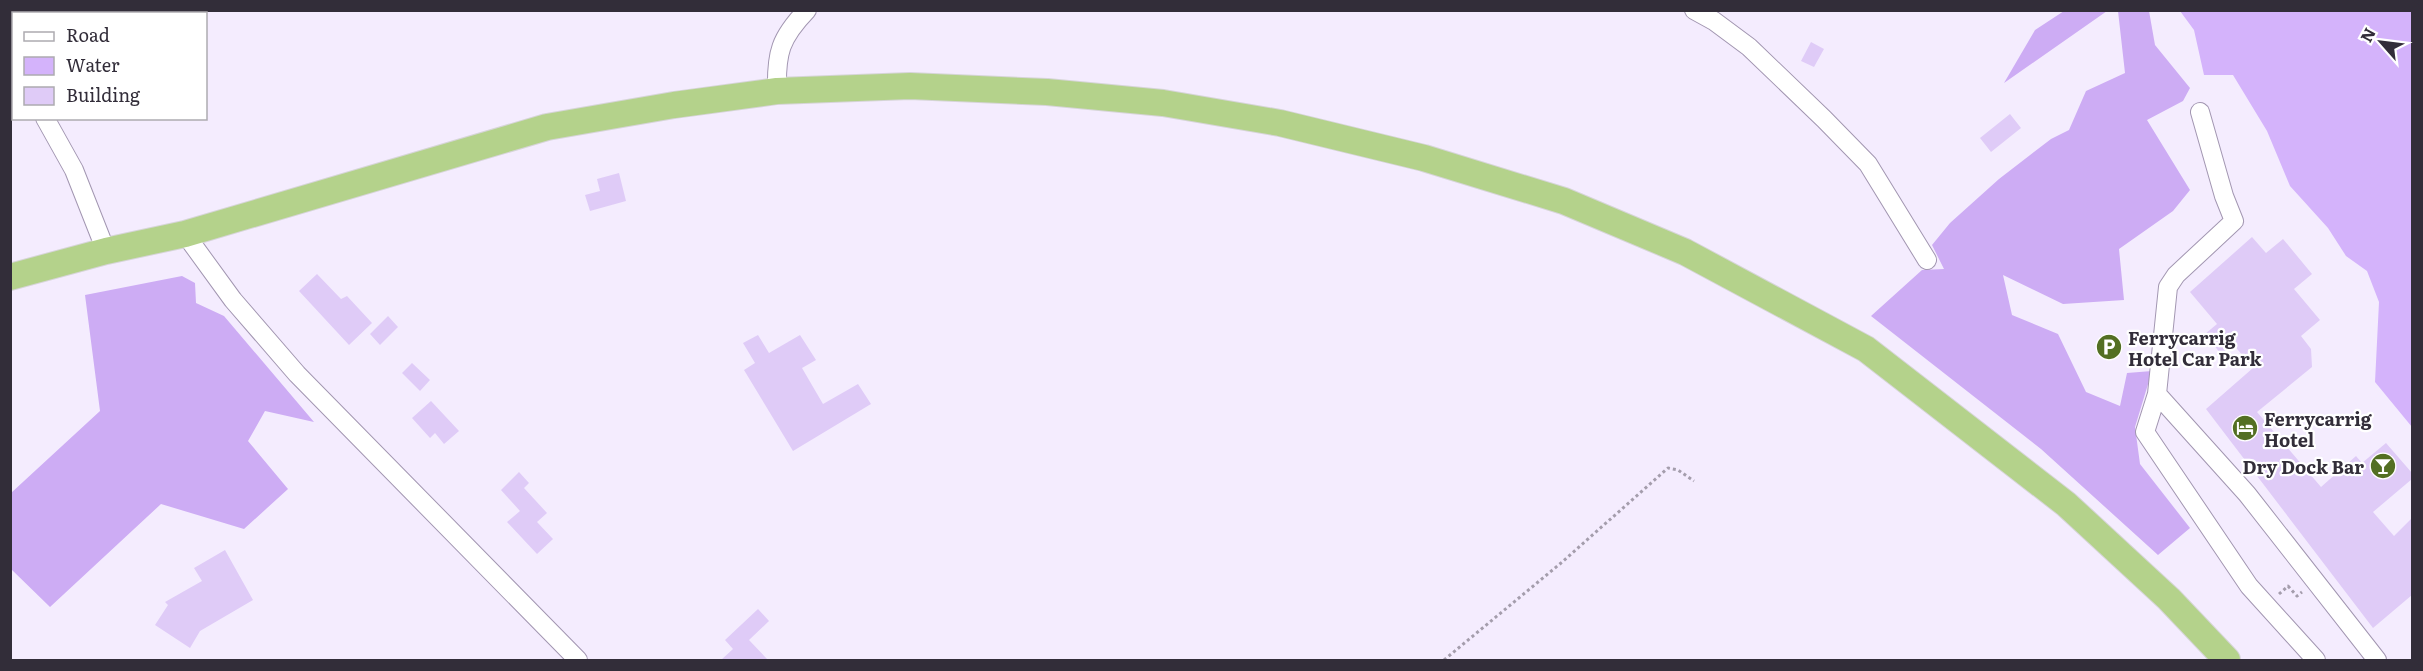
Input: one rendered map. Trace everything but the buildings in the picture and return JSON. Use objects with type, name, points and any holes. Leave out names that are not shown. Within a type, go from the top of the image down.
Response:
[{"type":"highway","points":[[10,276],[106,251],[185,234],[547,127],[674,105],[777,91],[910,86],[1047,92],[1163,103],[1280,123],[1424,158],[1564,201],[1685,252],[1866,349],[2066,504],[2169,599],[2227,660]]},
{"type":"street","points":[[777,91],[776,59],[788,29],[807,10]]},
{"type":"street","points":[[1694,10],[1714,21],[1749,47],[1868,165],[1927,260]]},
{"type":"street","points":[[2200,112],[2224,196],[2234,221],[2176,275],[2168,287],[2157,394],[2145,432],[2248,586],[2316,660]]},
{"type":"street","points":[[46,120],[74,170],[106,251]]},
{"type":"street","points":[[185,234],[232,300],[297,374],[578,660]]},
{"type":"street","points":[[2157,394],[2247,494],[2377,660]]},
{"type":"path","points":[[1444,660],[1561,563],[1668,468],[1678,470],[1694,481]]},
{"type":"path","points":[[2278,596],[2288,586],[2297,596],[2309,585]]},
{"type":"shaded area","points":[[2064,11],[2107,11],[2004,83],[2035,30]]},
{"type":"shaded area","points":[[2118,11],[2149,11],[2155,45],[2190,88],[2183,101],[2147,120],[2190,190],[2173,211],[2119,249],[2124,300],[2063,304],[2003,275],[2012,315],[2058,334],[2086,392],[2120,406],[2127,373],[2152,371],[2135,427],[2140,464],[2190,528],[2158,555],[2041,449],[1871,316],[1922,270],[1944,269],[1932,245],[1950,223],[1999,179],[2051,139],[2069,130],[2086,91],[2125,73]]},
{"type":"shaded area","points":[[182,276],[195,283],[196,303],[224,316],[314,422],[265,411],[248,441],[288,489],[244,529],[161,504],[50,607],[11,569],[11,493],[100,411],[85,295]]},
{"type":"water","points":[[2180,11],[2412,11],[2412,427],[2375,382],[2379,302],[2367,271],[2346,256],[2328,228],[2290,186],[2267,131],[2233,75],[2204,75],[2194,30]]},
{"type":"place","name":"Ferrycarrig Hotel Car Park","points":[[2109,347]]},
{"type":"place","name":"Ferrycarrig Hotel","points":[[2245,428]]},
{"type":"place","name":"Dry Dock Bar","points":[[2383,466]]}]
